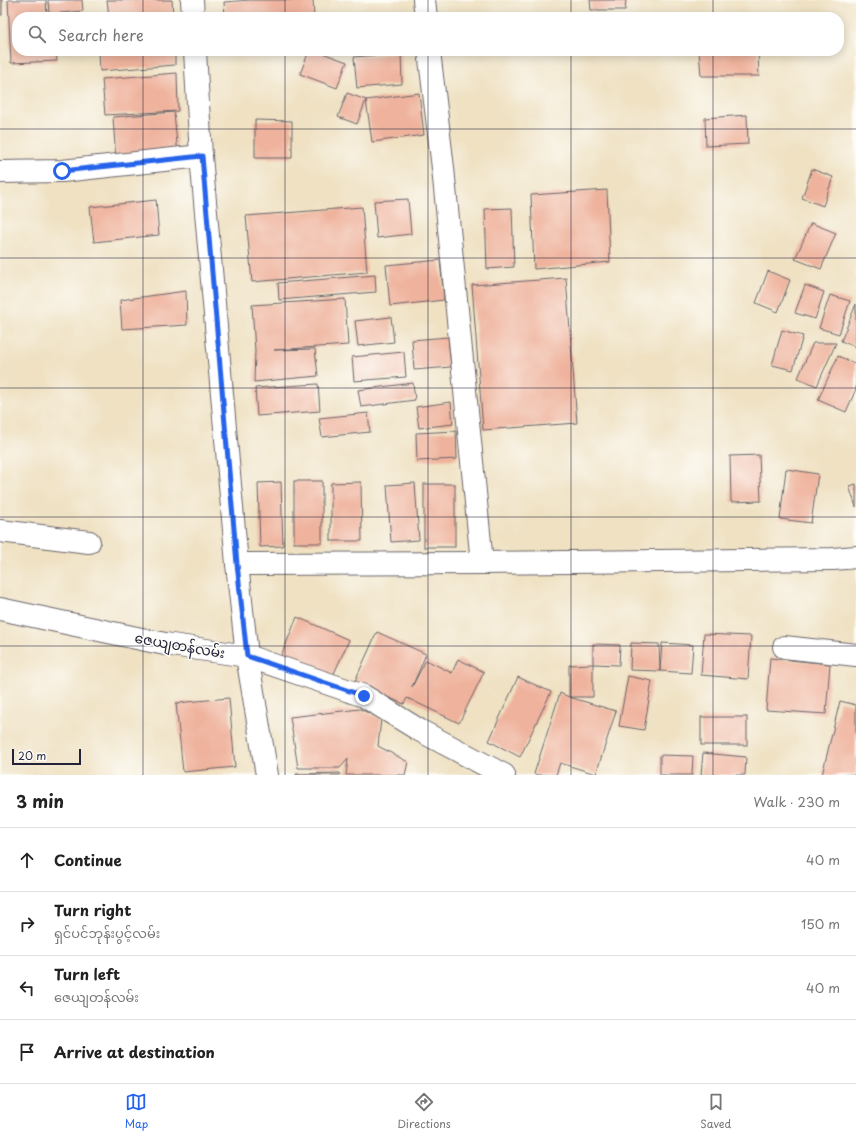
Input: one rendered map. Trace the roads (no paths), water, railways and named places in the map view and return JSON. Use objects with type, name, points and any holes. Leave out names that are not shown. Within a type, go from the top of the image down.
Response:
[{"type":"street","points":[[192,0],[193,12]]},
{"type":"street","points":[[424,0],[425,12]]},
{"type":"street","points":[[195,56],[202,156],[237,564],[247,656],[267,775]]},
{"type":"street","points":[[431,56],[482,563]]},
{"type":"street","points":[[0,172],[62,171],[202,156]]},
{"type":"street","points":[[0,531],[89,542]]},
{"type":"street","points":[[237,564],[482,563],[833,559],[856,557]]},
{"type":"street","name":"ဇေယျတန်လမ်း","points":[[0,609],[165,644],[247,656],[364,696],[418,730],[504,775]]},
{"type":"street","points":[[784,647],[856,655]]}]
